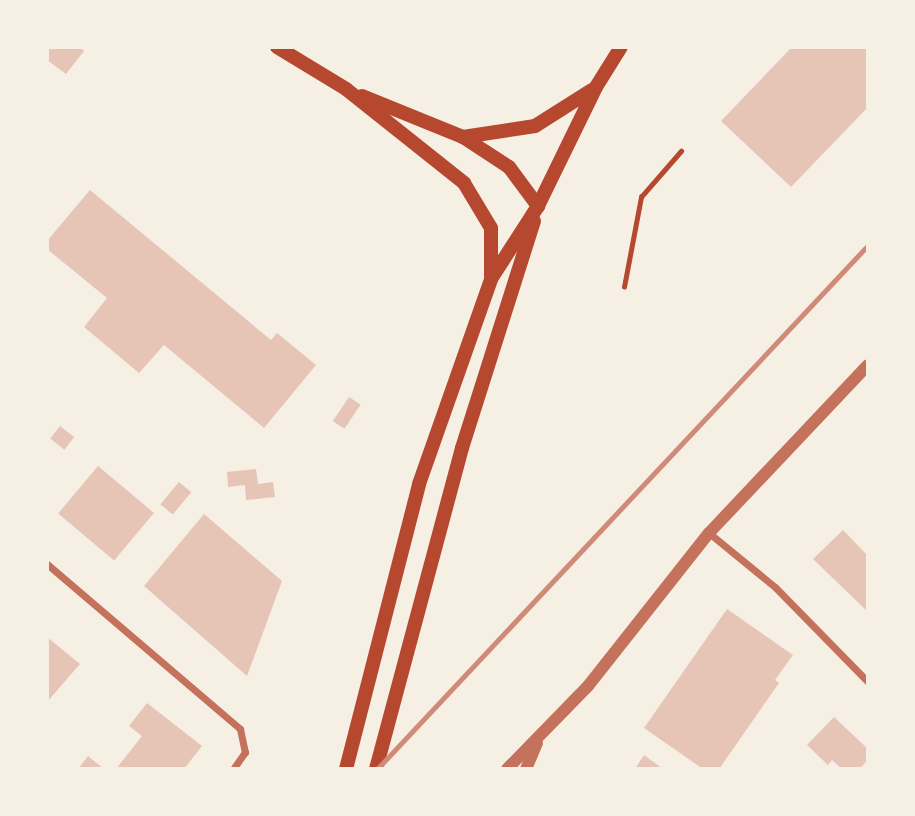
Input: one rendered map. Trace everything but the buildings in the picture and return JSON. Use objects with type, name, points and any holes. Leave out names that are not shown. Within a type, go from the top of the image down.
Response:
[{"type":"main road","points":[[277,47],[346,89],[464,183],[491,228],[491,279]]},
{"type":"main road","points":[[346,769],[419,484],[491,279],[538,206],[596,87],[621,47]]},
{"type":"main road","points":[[463,137],[535,126],[596,87]]},
{"type":"main road","points":[[346,89],[463,137],[509,167],[538,206]]},
{"type":"main road","points":[[376,769],[414,619],[538,206]]},
{"type":"street","points":[[508,769],[588,686],[709,533],[868,365]]},
{"type":"street","points":[[709,533],[775,587],[868,682]]},
{"type":"street","points":[[47,564],[240,729],[245,752],[233,769]]},
{"type":"street","points":[[526,769],[541,733]]},
{"type":"path","points":[[624,287],[642,197],[681,151]]},
{"type":"railway","points":[[377,769],[868,245]]}]
